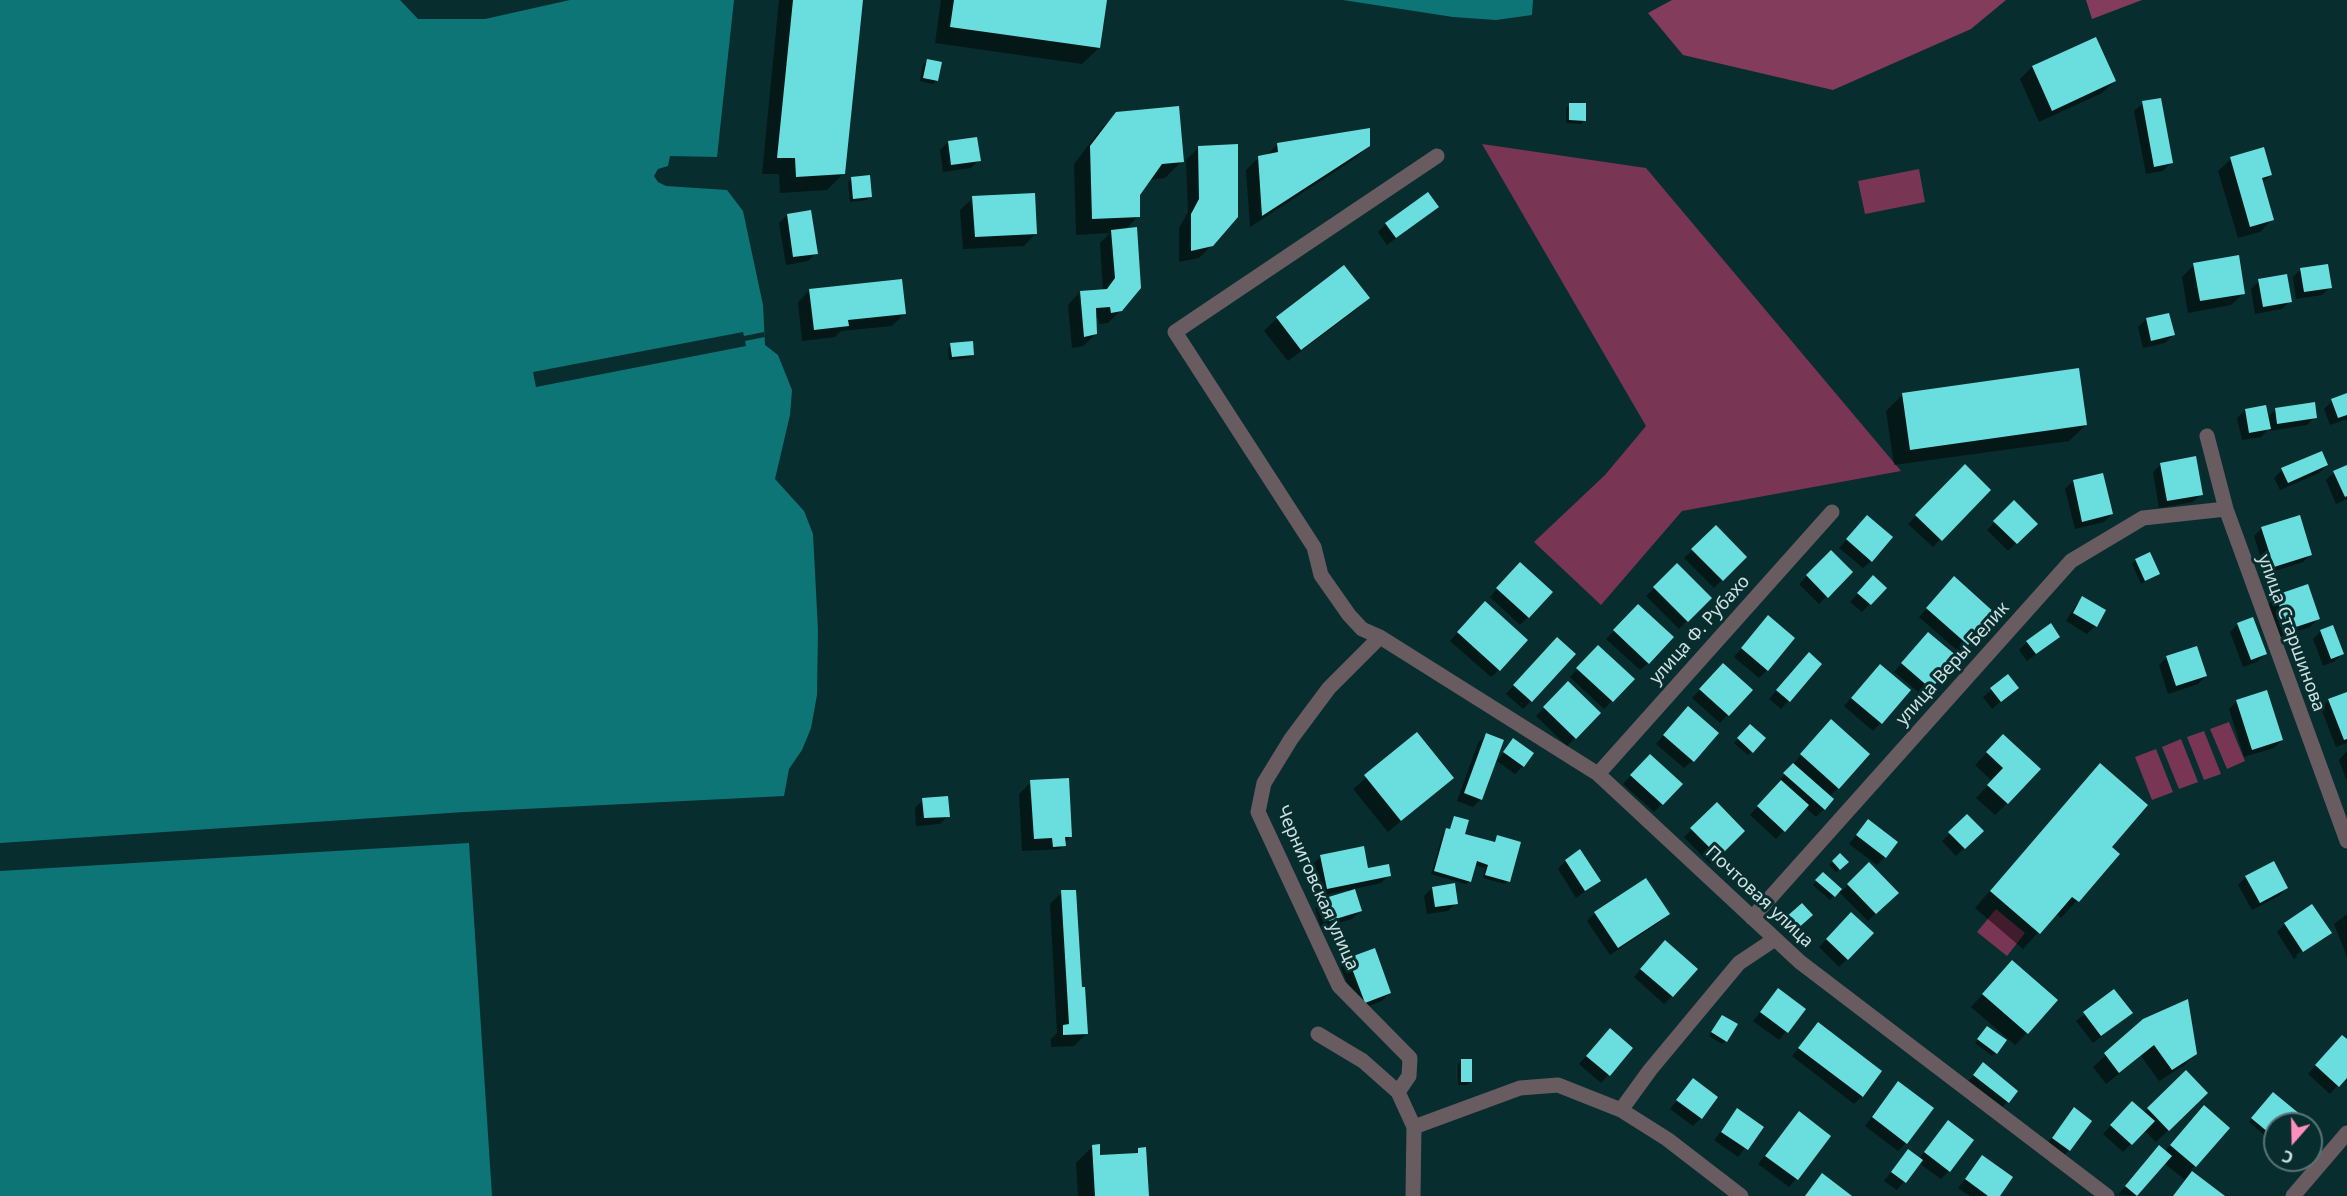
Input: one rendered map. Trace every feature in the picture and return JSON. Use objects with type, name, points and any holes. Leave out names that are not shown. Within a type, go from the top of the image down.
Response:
[{"type":"street","name":"Почтовая улица","points":[[1437,156],[1174,332],[1314,547],[1321,575],[1348,615],[1362,629],[1380,637],[1598,774],[1800,962],[2107,1196]]},
{"type":"street","name":"улица Старшинова","points":[[2207,436],[2226,509],[2347,841]]},
{"type":"street","name":"улица Веры Белик","points":[[1752,918],[2071,561],[2143,518],[2226,509]]},
{"type":"street","name":"улица Ф. Рубахо","points":[[1598,774],[1832,512]]},
{"type":"street","name":"Черниговская улица","points":[[1380,637],[1329,688],[1291,739],[1264,783],[1258,812],[1339,986],[1410,1058],[1409,1076],[1398,1092]]},
{"type":"street","points":[[1621,1110],[1650,1070],[1739,963],[1775,939]]},
{"type":"street","points":[[1318,1034],[1363,1061],[1398,1092],[1414,1126],[1413,1196]]},
{"type":"street","points":[[1414,1126],[1520,1088],[1558,1085],[1621,1110],[1667,1139],[1741,1196]]},
{"type":"street","points":[[2293,1196],[2347,1133]]},
{"type":"shaded area","points":[[1672,0],[2006,0],[1971,29],[1833,90],[1683,55],[1648,13]]},
{"type":"shaded area","points":[[2086,0],[2142,0],[2092,19]]},
{"type":"shaded area","points":[[1482,144],[1646,168],[1901,471],[1682,511],[1601,605],[1534,542],[1605,475],[1646,426]]},
{"type":"shaded area","points":[[1919,169],[1925,202],[1865,214],[1858,181]]},
{"type":"shaded area","points":[[2229,722],[2245,761],[2227,769],[2210,729]]},
{"type":"shaded area","points":[[2204,731],[2221,774],[2204,780],[2187,737]]},
{"type":"shaded area","points":[[2181,739],[2198,782],[2179,789],[2162,747]]},
{"type":"shaded area","points":[[2156,749],[2173,792],[2152,800],[2135,757]]},
{"type":"shaded area","points":[[1996,909],[2025,933],[2007,956],[1977,932]]},
{"type":"water","points":[[0,0],[734,0],[717,157],[670,156],[668,166],[658,169],[654,176],[658,182],[666,186],[727,190],[743,211],[763,305],[765,345],[778,355],[792,390],[790,415],[775,479],[804,511],[813,534],[818,630],[817,695],[811,728],[802,750],[789,769],[784,796],[464,812],[0,843]]},
{"type":"water","points":[[1343,0],[1533,0],[1532,15],[1496,20],[1453,17]]},
{"type":"water","points":[[469,843],[492,1196],[0,1196],[0,871]]},
{"type":"pier","points":[[400,0],[570,0],[485,19],[418,19]]},
{"type":"pier","points":[[743,332],[744,336],[764,332],[765,337],[745,341],[746,346],[536,387],[533,372]]},
{"type":"building","points":[[793,0],[863,0],[845,174],[796,177],[795,158],[777,158]]},
{"type":"building","points":[[954,0],[1107,0],[1100,48],[950,27]]},
{"type":"building","points":[[2096,37],[2116,81],[2052,111],[2032,66]]},
{"type":"building","points":[[927,59],[942,62],[938,81],[923,78]]},
{"type":"building","points":[[2161,98],[2173,163],[2154,167],[2142,101]]},
{"type":"building","points":[[1569,103],[1586,103],[1586,121],[1569,120]]},
{"type":"building","points":[[1179,106],[1184,162],[1162,164],[1140,195],[1140,217],[1092,219],[1090,146],[1116,112]]},
{"type":"building","points":[[1370,128],[1370,146],[1262,216],[1258,156],[1278,152],[1277,143]]},
{"type":"building","points":[[977,137],[981,161],[951,165],[948,141]]},
{"type":"building","points":[[1238,144],[1238,217],[1213,246],[1191,251],[1191,214],[1199,199],[1198,146]]},
{"type":"building","points":[[2264,147],[2272,175],[2262,178],[2274,220],[2250,227],[2230,157]]},
{"type":"building","points":[[870,175],[872,197],[853,199],[851,177]]},
{"type":"building","points":[[1428,192],[1439,207],[1396,238],[1385,223]]},
{"type":"building","points":[[1035,193],[1037,234],[975,237],[972,196]]},
{"type":"building","points":[[811,210],[818,254],[793,257],[787,214]]},
{"type":"building","points":[[1137,227],[1141,288],[1122,311],[1111,313],[1110,307],[1096,308],[1097,334],[1084,337],[1080,291],[1107,289],[1115,278],[1111,230]]},
{"type":"building","points":[[2239,255],[2245,294],[2200,301],[2193,263]]},
{"type":"building","points":[[2328,264],[2332,288],[2304,292],[2300,268]]},
{"type":"building","points":[[1344,265],[1370,298],[1301,350],[1276,317]]},
{"type":"building","points":[[2287,274],[2292,302],[2263,307],[2258,279]]},
{"type":"building","points":[[902,279],[906,314],[848,320],[849,326],[814,330],[809,289]]},
{"type":"building","points":[[2169,313],[2175,335],[2151,341],[2146,318]]},
{"type":"building","points":[[973,341],[974,355],[952,357],[950,343]]},
{"type":"building","points":[[2079,368],[2087,425],[1910,450],[1902,393]]},
{"type":"building","points":[[2347,393],[2347,415],[2338,418],[2331,399]]},
{"type":"building","points":[[2315,402],[2317,418],[2277,424],[2275,408]]},
{"type":"building","points":[[2266,405],[2271,429],[2249,433],[2245,409]]},
{"type":"building","points":[[2322,451],[2328,465],[2288,483],[2281,468]]},
{"type":"building","points":[[2196,456],[2203,495],[2167,501],[2160,463]]},
{"type":"building","points":[[1965,464],[1991,490],[1942,541],[1915,515]]},
{"type":"building","points":[[2347,465],[2347,496],[2345,497],[2333,471]]},
{"type":"building","points":[[2103,473],[2113,514],[2082,522],[2073,480]]},
{"type":"building","points":[[2014,500],[2038,524],[2017,544],[1993,521]]},
{"type":"building","points":[[1867,515],[1893,537],[1872,562],[1846,539]]},
{"type":"building","points":[[2300,515],[2312,555],[2274,567],[2261,527]]},
{"type":"building","points":[[1716,525],[1747,557],[1723,581],[1691,549]]},
{"type":"building","points":[[1831,550],[1853,572],[1828,598],[1806,575]]},
{"type":"building","points":[[2150,552],[2160,574],[2145,581],[2135,559]]},
{"type":"building","points":[[1520,562],[1553,592],[1529,618],[1496,588]]},
{"type":"building","points":[[1677,563],[1712,598],[1688,622],[1653,587]]},
{"type":"building","points":[[1873,575],[1887,588],[1871,605],[1857,593]]},
{"type":"building","points":[[1954,576],[1996,614],[1968,645],[1926,608]]},
{"type":"building","points":[[2308,584],[2320,619],[2287,630],[2276,595]]},
{"type":"building","points":[[2082,596],[2106,610],[2097,627],[2073,613]]},
{"type":"building","points":[[1485,601],[1528,640],[1500,671],[1457,632]]},
{"type":"building","points":[[1638,604],[1674,637],[1649,664],[1613,630]]},
{"type":"building","points":[[1768,615],[1795,638],[1768,671],[1741,648]]},
{"type":"building","points":[[2253,617],[2267,654],[2251,660],[2237,623]]},
{"type":"building","points":[[2051,623],[2060,637],[2036,654],[2026,641]]},
{"type":"building","points":[[2333,625],[2344,654],[2331,659],[2320,630]]},
{"type":"building","points":[[1928,632],[1958,657],[1931,689],[1901,663]]},
{"type":"building","points":[[1557,637],[1576,654],[1532,702],[1513,685]]},
{"type":"building","points":[[1598,645],[1635,679],[1613,702],[1576,668]]},
{"type":"building","points":[[2197,646],[2207,676],[2176,686],[2166,656]]},
{"type":"building","points":[[1809,652],[1822,664],[1790,702],[1776,690]]},
{"type":"building","points":[[1723,663],[1753,690],[1729,716],[1699,689]]},
{"type":"building","points":[[1880,664],[1911,690],[1882,724],[1851,698]]},
{"type":"building","points":[[2008,674],[2019,688],[2001,702],[1990,688]]},
{"type":"building","points":[[1568,681],[1601,713],[1576,739],[1543,707]]},
{"type":"building","points":[[2267,690],[2283,740],[2252,750],[2236,700]]},
{"type":"building","points":[[2347,692],[2347,739],[2344,740],[2328,699]]},
{"type":"building","points":[[1688,706],[1719,733],[1694,762],[1663,735]]},
{"type":"building","points":[[1831,719],[1870,754],[1839,789],[1800,754]]},
{"type":"building","points":[[1750,724],[1766,738],[1753,753],[1737,738]]},
{"type":"building","points":[[1417,732],[1454,778],[1401,821],[1364,775]]},
{"type":"building","points":[[1486,733],[1504,740],[1482,800],[1464,793]]},
{"type":"building","points":[[2003,734],[2041,769],[2008,804],[1987,785],[2003,768],[1986,752]]},
{"type":"building","points":[[1513,738],[1534,753],[1524,767],[1503,752]]},
{"type":"building","points":[[1650,754],[1683,784],[1663,805],[1630,775]]},
{"type":"building","points":[[1793,763],[1834,799],[1825,810],[1783,773]]},
{"type":"building","points":[[2100,763],[2148,805],[2112,847],[2120,854],[2079,902],[2072,897],[2040,934],[1990,891]]},
{"type":"building","points":[[1069,778],[1072,837],[1065,837],[1066,846],[1053,847],[1052,838],[1034,839],[1030,780]]},
{"type":"building","points":[[1781,780],[1809,805],[1785,832],[1757,806]]},
{"type":"building","points":[[948,796],[950,817],[924,818],[922,798]]},
{"type":"building","points":[[1717,802],[1745,831],[1719,857],[1690,828]]},
{"type":"building","points":[[1967,814],[1984,831],[1965,849],[1948,832]]},
{"type":"building","points":[[1454,816],[1469,820],[1465,834],[1495,842],[1497,835],[1521,842],[1510,882],[1485,875],[1488,865],[1477,861],[1471,882],[1434,871],[1446,828],[1450,829]]},
{"type":"building","points":[[1868,819],[1898,842],[1886,858],[1856,835]]},
{"type":"building","points":[[1364,846],[1368,868],[1389,864],[1391,876],[1327,889],[1320,855]]},
{"type":"building","points":[[1580,849],[1601,881],[1585,891],[1565,860]]},
{"type":"building","points":[[1840,853],[1849,862],[1840,870],[1832,861]]},
{"type":"building","points":[[2274,861],[2288,888],[2260,903],[2245,876]]},
{"type":"building","points":[[1869,862],[1899,893],[1876,914],[1847,884]]},
{"type":"building","points":[[1823,872],[1842,889],[1835,897],[1815,880]]},
{"type":"building","points":[[1646,878],[1670,914],[1618,948],[1594,912]]},
{"type":"building","points":[[1455,883],[1458,904],[1435,907],[1432,887]]},
{"type":"building","points":[[1355,889],[1362,911],[1329,921],[1322,899]]},
{"type":"building","points":[[1061,890],[1076,890],[1082,987],[1085,987],[1088,1034],[1063,1035],[1063,1025],[1069,1024]]},
{"type":"building","points":[[1802,903],[1813,915],[1796,930],[1785,918]]},
{"type":"building","points":[[2312,904],[2332,933],[2303,952],[2284,923]]},
{"type":"building","points":[[1851,912],[1874,933],[1848,960],[1826,939]]},
{"type":"building","points":[[1665,940],[1698,969],[1673,997],[1640,969]]},
{"type":"building","points":[[1375,948],[1391,993],[1365,1003],[1348,958]]},
{"type":"building","points":[[2012,960],[2058,1000],[2028,1034],[1982,994]]},
{"type":"building","points":[[1778,988],[1806,1009],[1788,1033],[1760,1012]]},
{"type":"building","points":[[2114,989],[2133,1013],[2101,1036],[2083,1012]]},
{"type":"building","points":[[2188,999],[2197,1054],[2172,1070],[2154,1045],[2119,1073],[2104,1053],[2143,1019]]},
{"type":"building","points":[[1722,1015],[1738,1024],[1727,1042],[1711,1032]]},
{"type":"building","points":[[1818,1022],[1882,1071],[1863,1097],[1798,1048]]},
{"type":"building","points":[[1987,1026],[2007,1040],[1997,1054],[1977,1039]]},
{"type":"building","points":[[1610,1028],[1633,1048],[1610,1076],[1586,1056]]},
{"type":"building","points":[[2342,1035],[2347,1039],[2347,1078],[2339,1087],[2315,1065]]},
{"type":"building","points":[[1461,1059],[1472,1059],[1472,1082],[1461,1082]]},
{"type":"building","points":[[1983,1062],[2018,1091],[2009,1103],[1973,1075]]},
{"type":"building","points":[[2186,1070],[2208,1093],[2169,1131],[2147,1108]]},
{"type":"building","points":[[1693,1078],[1718,1097],[1702,1119],[1676,1100]]},
{"type":"building","points":[[1898,1081],[1934,1108],[1907,1144],[1872,1117]]},
{"type":"building","points":[[2273,1092],[2297,1112],[2263,1112],[2263,1128],[2251,1118]]},
{"type":"building","points":[[2132,1101],[2155,1121],[2132,1145],[2110,1125]]},
{"type":"building","points":[[2204,1105],[2230,1128],[2196,1167],[2170,1145]]},
{"type":"building","points":[[2074,1107],[2092,1121],[2070,1151],[2052,1138]]},
{"type":"building","points":[[1737,1108],[1764,1127],[1748,1150],[1721,1132]]},
{"type":"building","points":[[1799,1111],[1831,1136],[1798,1180],[1765,1156]]},
{"type":"building","points":[[1948,1120],[1974,1140],[1950,1172],[1924,1152]]},
{"type":"building","points":[[1100,1144],[1100,1155],[1138,1153],[1138,1148],[1146,1147],[1149,1196],[1095,1196],[1092,1145]]},
{"type":"building","points":[[2159,1145],[2172,1156],[2137,1196],[2125,1186]]},
{"type":"building","points":[[1908,1149],[1923,1160],[1906,1183],[1891,1172]]},
{"type":"building","points":[[1982,1155],[2013,1177],[2000,1196],[1988,1196],[1965,1179]]},
{"type":"building","points":[[2192,1171],[2225,1196],[2173,1196]]},
{"type":"building","points":[[1822,1173],[1852,1196],[1805,1196]]}]
